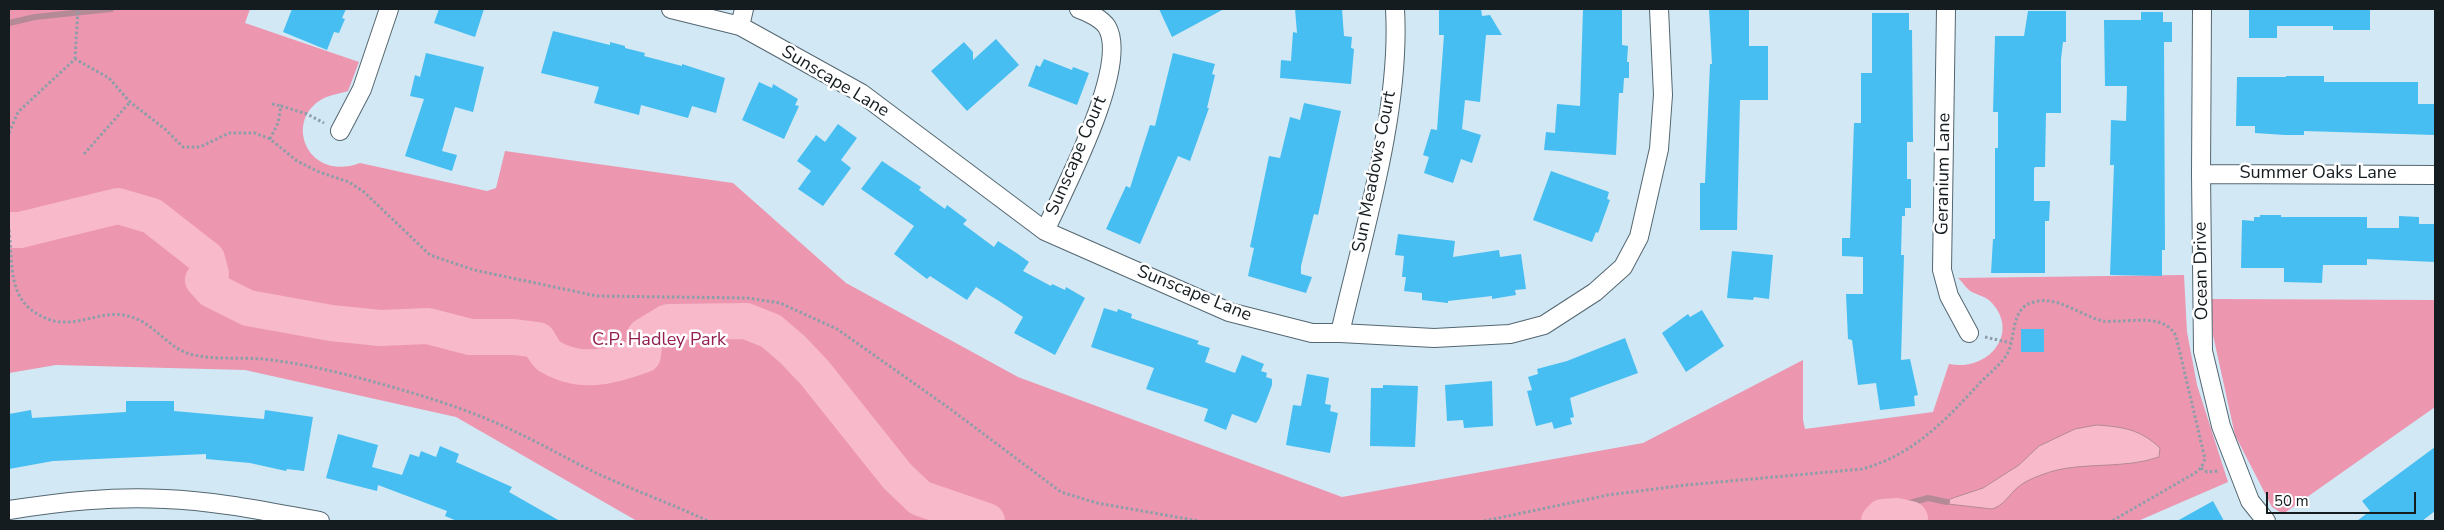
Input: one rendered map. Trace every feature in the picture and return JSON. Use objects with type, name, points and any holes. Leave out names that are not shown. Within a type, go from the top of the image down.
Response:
[{"type":"street","points":[[340,131],[362,89],[389,9]]},
{"type":"street","name":"Sunscape Lane","points":[[671,9],[740,26],[860,94],[1045,231],[1229,312],[1312,334],[1340,333],[1434,338],[1510,334],[1544,325],[1595,292],[1623,267],[1639,237],[1659,149],[1663,95],[1658,9]]},
{"type":"street","points":[[740,26],[744,9]]},
{"type":"street","name":"Sunscape Court","points":[[1045,231],[1094,123],[1113,54],[1107,26],[1088,12],[1079,9]]},
{"type":"street","name":"Sun Meadows Court","points":[[1340,333],[1382,148],[1393,82],[1396,36],[1395,9]]},
{"type":"street","name":"Geranium Lane","points":[[1946,9],[1942,270],[1949,296],[1969,334]]},
{"type":"street","name":"Ocean Drive","points":[[2202,9],[2200,174],[2202,351],[2221,426],[2250,501],[2266,521]]},
{"type":"street","name":"Summer Oaks Lane","points":[[2200,174],[2435,175]]},
{"type":"street","points":[[9,510],[74,500],[164,499],[238,506],[320,521]]},
{"type":"path","points":[[9,133],[18,112],[75,59],[78,9]]},
{"type":"path","points":[[75,59],[109,78],[130,102],[165,129],[183,147],[200,147],[229,133],[255,133],[270,139],[297,161],[319,172],[349,182],[364,192],[430,255],[474,270],[597,296],[748,298],[780,303],[810,315],[837,329],[1061,492],[1097,503],[1199,521]]},
{"type":"path","points":[[84,154],[130,102]]},
{"type":"path","points":[[272,104],[307,114],[340,131]]},
{"type":"path","points":[[270,139],[278,123],[281,106]]},
{"type":"path","points":[[9,230],[15,291],[27,308],[56,322],[72,324],[106,314],[122,314],[140,320],[183,351],[194,355],[262,359],[301,365],[377,383],[496,423],[596,472],[708,521]]},
{"type":"path","points":[[1484,521],[1608,496],[1686,485],[1862,469],[1882,464],[1925,438],[1952,414],[2006,355],[2011,343],[2016,318],[2020,311],[2034,302],[2052,302],[2103,321],[2156,321],[2166,324],[2176,336],[2205,459],[2201,468],[2119,519],[2112,521]]},
{"type":"path","points":[[1969,334],[2011,343]]},
{"type":"path","points":[[2201,468],[2214,473],[2224,469]]},
{"type":"green space","name":"C.P. Hadley Park","points":[[9,9],[250,9],[245,23],[359,62],[348,91],[319,101],[309,111],[304,123],[303,136],[308,148],[316,158],[328,165],[342,167],[360,163],[487,191],[496,188],[505,151],[733,183],[846,283],[1018,377],[1342,497],[1643,443],[1803,360],[1803,420],[1805,429],[1933,412],[1949,364],[1963,365],[1976,362],[1996,348],[2001,338],[2003,327],[2000,315],[1992,303],[1969,290],[1958,278],[2184,275],[2187,332],[2197,385],[2228,482],[2138,521],[637,521],[456,417],[245,370],[56,365],[9,373]]},
{"type":"green space","points":[[2211,299],[2435,300],[2435,407],[2283,514],[2272,507],[2235,435],[2213,335]]},
{"type":"shaded area","points":[[2097,425],[2123,428],[2138,433],[2160,448],[2159,457],[2133,463],[2066,468],[2053,471],[2022,484],[2003,503],[1992,509],[1948,504],[1950,499],[1983,488],[2019,465],[2039,446],[2075,429]]},
{"type":"building","points":[[292,9],[346,9],[342,18],[345,19],[339,33],[334,32],[327,50],[283,32]]},
{"type":"building","points":[[439,9],[484,9],[475,37],[434,23]]},
{"type":"building","points":[[1159,9],[1224,9],[1172,37]]},
{"type":"building","points":[[1295,9],[1342,9],[1344,36],[1352,37],[1351,48],[1354,49],[1351,84],[1280,78],[1281,60],[1291,61],[1293,32],[1297,33]]},
{"type":"building","points":[[1481,9],[1482,16],[1490,15],[1502,35],[1486,35],[1480,102],[1465,100],[1462,129],[1481,135],[1472,163],[1461,159],[1453,183],[1424,173],[1429,157],[1423,155],[1431,129],[1437,130],[1444,35],[1439,35],[1439,10]]},
{"type":"building","points":[[1583,9],[1622,9],[1622,45],[1628,46],[1629,78],[1624,78],[1623,93],[1619,93],[1616,155],[1544,150],[1546,132],[1555,133],[1557,104],[1580,106]]},
{"type":"building","points":[[1709,9],[1749,9],[1749,46],[1768,46],[1768,100],[1740,100],[1737,230],[1700,230],[1700,183],[1705,183],[1710,64],[1712,64]]},
{"type":"building","points":[[2249,9],[2370,9],[2370,30],[2333,30],[2333,26],[2277,26],[2277,38],[2249,38]]},
{"type":"building","points":[[2028,11],[2066,11],[2066,42],[2063,42],[2061,59],[2061,113],[2046,113],[2045,167],[2035,167],[2034,169],[2034,201],[2050,201],[2049,221],[2045,221],[2045,273],[1991,273],[1993,239],[1995,239],[1995,148],[1998,148],[1998,112],[1993,112],[1995,36],[2024,36]]},
{"type":"building","points":[[2141,12],[2163,12],[2163,22],[2172,22],[2172,42],[2164,42],[2165,250],[2162,250],[2162,276],[2110,275],[2114,165],[2110,165],[2111,120],[2126,121],[2127,86],[2105,86],[2104,20],[2141,20]]},
{"type":"building","points":[[1872,13],[1909,13],[1909,30],[1912,30],[1913,142],[1907,142],[1907,179],[1911,179],[1911,208],[1905,208],[1905,216],[1902,216],[1901,255],[1904,255],[1901,360],[1910,359],[1918,395],[1914,396],[1915,406],[1880,410],[1876,383],[1858,385],[1852,340],[1848,339],[1846,294],[1863,294],[1863,257],[1842,256],[1842,238],[1850,238],[1854,123],[1861,123],[1861,73],[1872,73]]},
{"type":"building","points":[[553,31],[610,45],[610,42],[625,46],[625,48],[645,53],[644,56],[682,66],[682,64],[725,78],[716,113],[692,106],[688,118],[641,105],[639,115],[594,103],[599,87],[541,73]]},
{"type":"building","points":[[996,39],[1019,65],[967,111],[931,71],[964,42],[973,52],[973,60]]},
{"type":"building","points":[[426,53],[484,67],[473,112],[455,107],[442,151],[457,155],[452,171],[405,156],[424,99],[410,96],[415,75],[420,77]]},
{"type":"building","points":[[1173,53],[1215,64],[1212,74],[1215,75],[1207,108],[1209,108],[1190,161],[1178,156],[1140,244],[1106,229],[1126,186],[1130,188],[1150,125],[1155,126]]},
{"type":"building","points":[[1044,59],[1072,70],[1073,67],[1089,73],[1077,105],[1028,86],[1036,65],[1040,67]]},
{"type":"building","points":[[2324,76],[2324,82],[2418,82],[2418,104],[2435,104],[2435,135],[2304,131],[2304,135],[2285,135],[2255,133],[2255,126],[2236,126],[2237,77]]},
{"type":"building","points":[[759,82],[772,88],[773,84],[798,99],[795,105],[799,106],[784,139],[742,120]]},
{"type":"building","points":[[1304,103],[1341,111],[1318,215],[1314,214],[1301,266],[1301,274],[1312,277],[1306,293],[1248,276],[1254,248],[1250,247],[1269,156],[1280,158],[1290,117],[1300,120]]},
{"type":"building","points":[[838,124],[857,138],[841,160],[851,168],[823,206],[798,189],[811,171],[797,161],[816,135],[825,142]]},
{"type":"building","points":[[882,161],[921,187],[919,190],[945,209],[947,205],[967,220],[963,224],[994,247],[998,241],[1029,262],[1023,271],[1051,286],[1052,284],[1065,290],[1066,287],[1085,298],[1055,355],[1014,333],[1023,317],[999,301],[976,287],[967,300],[930,276],[927,279],[894,254],[914,226],[861,189]]},
{"type":"building","points":[[1551,171],[1609,192],[1607,199],[1610,200],[1598,233],[1596,232],[1592,242],[1533,220]]},
{"type":"building","points":[[2260,215],[2281,215],[2281,217],[2367,217],[2367,228],[2399,228],[2399,216],[2419,217],[2419,224],[2435,224],[2435,262],[2367,259],[2367,265],[2323,265],[2322,283],[2284,282],[2284,268],[2241,268],[2242,220],[2254,221],[2254,217],[2260,217]]},
{"type":"building","points":[[1398,234],[1455,241],[1453,257],[1499,250],[1500,257],[1521,254],[1526,289],[1515,290],[1516,295],[1492,299],[1492,296],[1448,301],[1448,303],[1422,300],[1422,293],[1404,291],[1406,277],[1402,277],[1404,256],[1395,255]]},
{"type":"building","points":[[1732,251],[1773,255],[1769,299],[1754,297],[1753,300],[1727,298]]},
{"type":"building","points":[[1104,308],[1117,312],[1118,309],[1132,314],[1131,318],[1199,341],[1197,344],[1210,348],[1205,362],[1235,373],[1242,355],[1264,364],[1261,371],[1267,373],[1266,377],[1272,379],[1272,385],[1259,419],[1256,423],[1232,414],[1226,430],[1204,421],[1208,409],[1146,389],[1154,368],[1091,347]]},
{"type":"building","points":[[1702,310],[1724,346],[1686,372],[1662,333],[1688,314],[1690,317]]},
{"type":"building","points":[[2021,329],[2044,329],[2044,352],[2021,352]]},
{"type":"building","points":[[1625,338],[1638,373],[1570,398],[1574,417],[1570,418],[1572,424],[1554,429],[1552,422],[1536,426],[1527,391],[1532,390],[1528,377],[1538,374],[1537,369],[1567,361]]},
{"type":"building","points":[[1307,374],[1329,378],[1325,404],[1331,405],[1330,411],[1338,413],[1330,453],[1286,445],[1293,405],[1301,406]]},
{"type":"building","points":[[1492,381],[1493,426],[1464,428],[1463,420],[1447,421],[1445,385]]},
{"type":"building","points":[[1383,385],[1418,386],[1415,447],[1370,446],[1371,388],[1383,388]]},
{"type":"building","points":[[126,401],[174,401],[174,411],[264,419],[265,410],[313,417],[304,471],[287,469],[286,471],[250,463],[206,459],[206,454],[53,461],[9,469],[9,414],[31,410],[32,418],[126,412]]},
{"type":"building","points":[[338,434],[378,445],[372,467],[402,475],[410,454],[419,457],[421,451],[436,457],[440,446],[459,454],[456,462],[512,487],[509,492],[560,521],[457,521],[445,516],[447,511],[378,485],[377,491],[326,478]]},
{"type":"building","points":[[2435,447],[2435,511],[2422,521],[2357,521],[2370,511],[2362,501]]},
{"type":"building","points":[[2213,501],[2224,521],[2177,521]]},
{"type":"waterway","points":[[9,23],[35,17],[111,9]]},
{"type":"waterway","points":[[9,230],[20,230],[118,206],[152,216],[207,259],[211,274],[203,280],[212,290],[248,308],[331,323],[380,328],[428,326],[470,337],[514,337],[538,340],[549,356],[572,366],[607,366],[643,355],[645,336],[668,322],[746,321],[771,331],[792,349],[814,372],[897,476],[920,498],[987,521]]},
{"type":"waterway","points":[[1897,516],[1906,504],[1928,498],[1947,502]]},
{"type":"waterway","points":[[1879,521],[1883,517],[1897,516],[1910,519]]},
{"type":"waterway","points":[[1910,519],[1917,521]]}]
